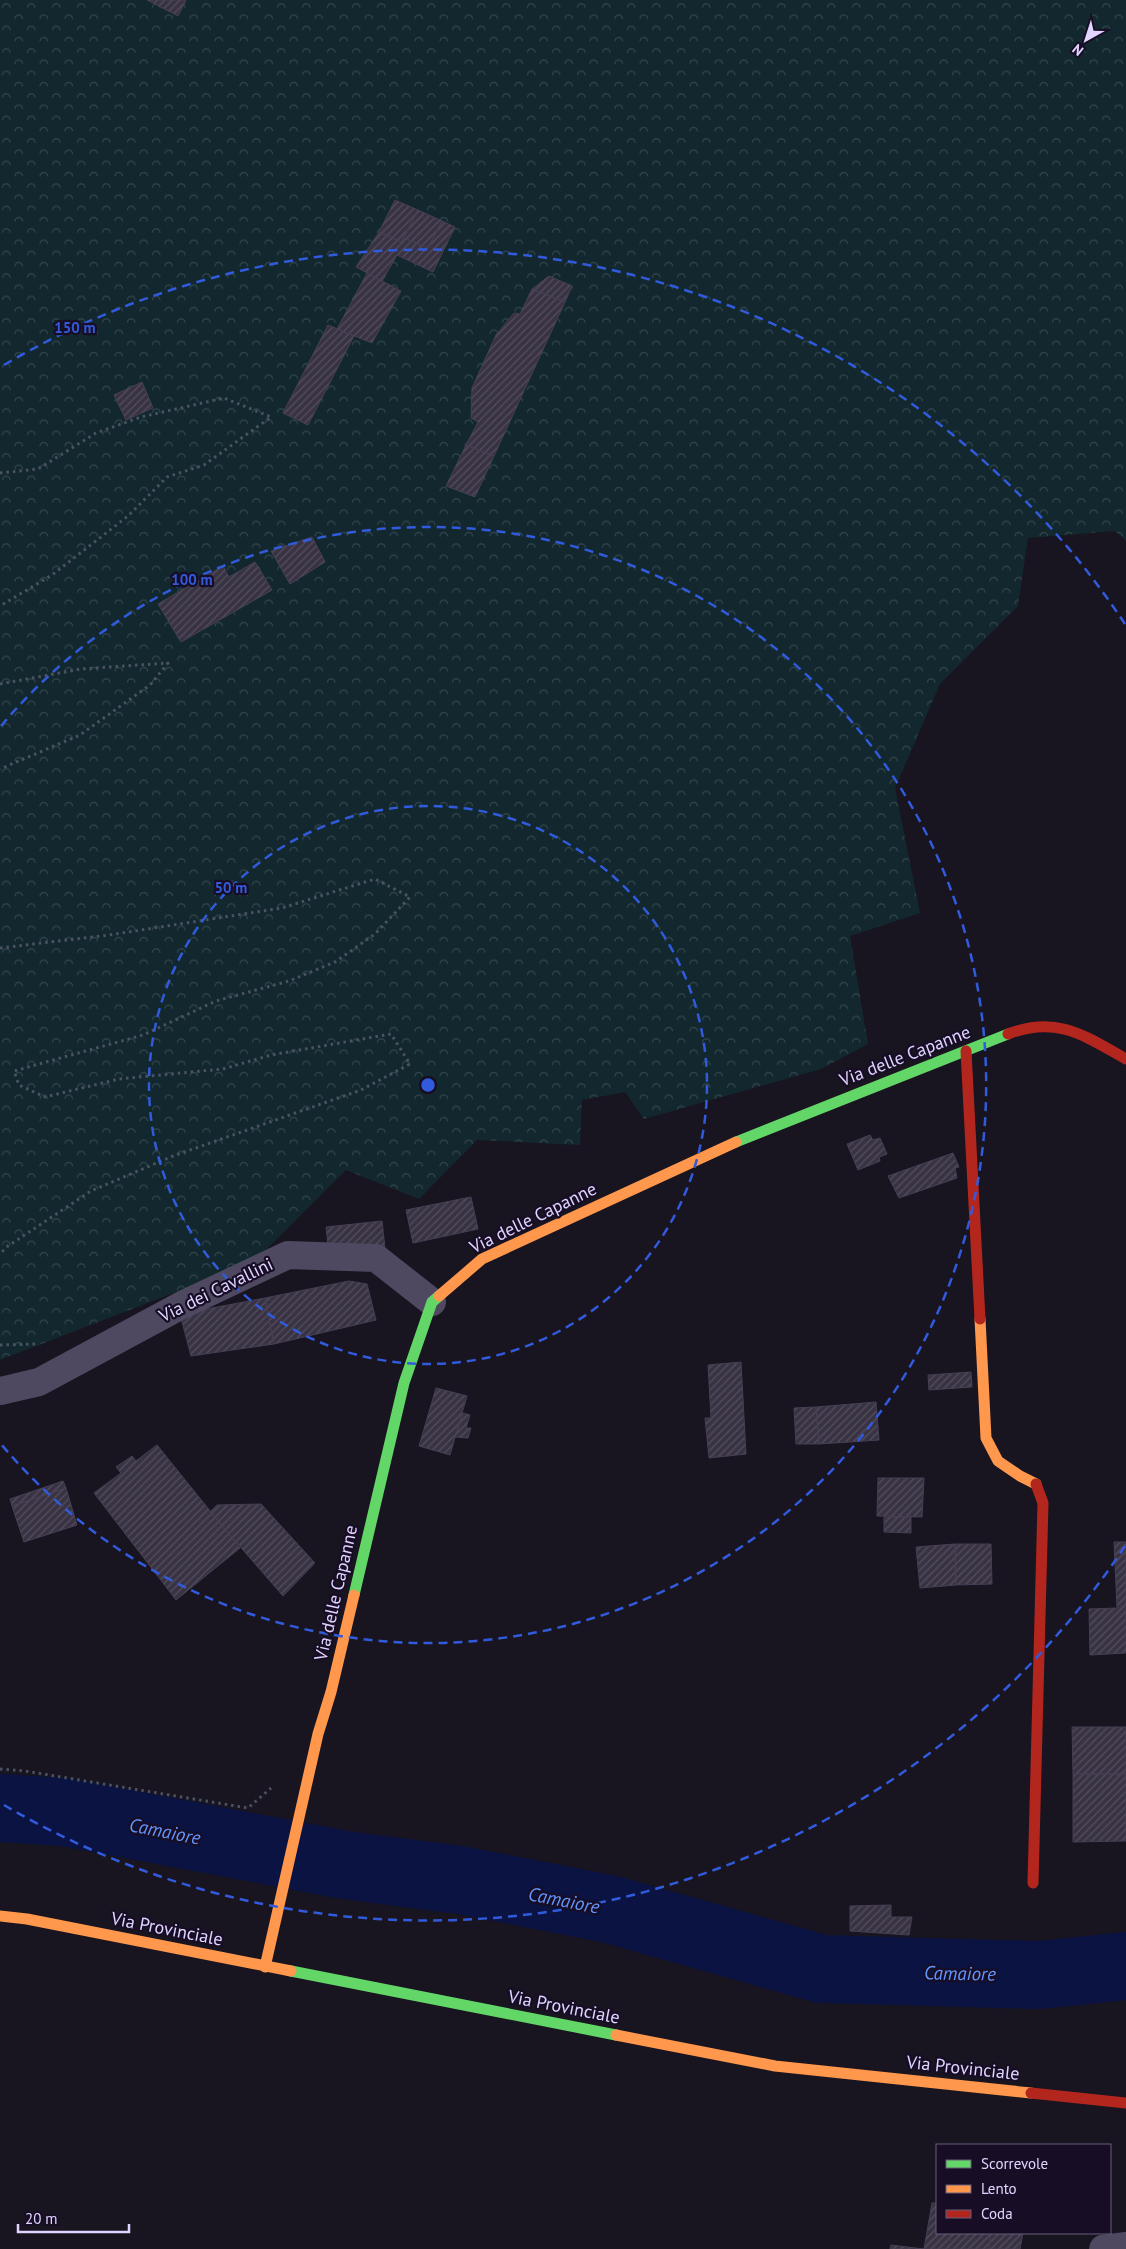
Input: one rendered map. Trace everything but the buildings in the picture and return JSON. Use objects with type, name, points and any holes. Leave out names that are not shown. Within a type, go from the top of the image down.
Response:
[{"type":"street","name":"Via delle Capanne","points":[[265,1967],[404,1383],[432,1302],[482,1259],[754,1133],[1016,1031],[1048,1026],[1078,1032],[1126,1059]]},
{"type":"street","points":[[966,1051],[986,1438],[998,1461],[1020,1476],[1036,1483],[1044,1503],[1033,1883]]},
{"type":"street","name":"Via dei Cavallini","points":[[0,1391],[39,1382],[182,1305],[288,1255],[376,1258],[432,1302]]},
{"type":"street","name":"Via Provinciale","points":[[0,1916],[27,1919],[775,2066],[1126,2103]]},
{"type":"street","points":[[1103,2249],[1126,2246]]},
{"type":"path","points":[[0,473],[38,469],[96,433],[142,416],[224,398],[271,417],[204,465],[166,477],[128,516],[52,575],[0,606]]},
{"type":"path","points":[[0,684],[82,669],[168,663],[150,685],[80,735],[0,769]]},
{"type":"path","points":[[0,948],[109,935],[282,908],[375,879],[410,897],[375,934],[335,962],[289,981],[216,1001],[143,1035],[14,1071],[19,1085],[45,1097],[118,1079],[223,1069],[271,1055],[392,1034],[410,1064],[362,1090],[173,1156],[91,1192],[5,1248],[0,1255]]},
{"type":"path","points":[[0,1769],[25,1771],[248,1808],[275,1785]]},
{"type":"green space","points":[[0,0],[1126,0],[1126,541],[1115,531],[1028,538],[1018,606],[940,684],[895,788],[920,913],[850,936],[868,1044],[821,1069],[644,1119],[625,1092],[582,1100],[580,1145],[477,1140],[419,1199],[346,1170],[254,1262],[0,1360]]},
{"type":"waterway","name":"Camaiore","points":[[0,1808],[64,1812],[345,1865],[460,1880],[609,1909],[822,1969],[1039,1975],[1126,1966]]},
{"type":"traffic: fast","points":[[736,1142],[1008,1034]]},
{"type":"traffic: fast","points":[[354,1595],[404,1383],[432,1302],[439,1296]]},
{"type":"traffic: fast","points":[[291,1971],[616,2035]]},
{"type":"traffic: slow","points":[[439,1296],[482,1259],[736,1142]]},
{"type":"traffic: slow","points":[[980,1319],[986,1438],[998,1461],[1036,1484]]},
{"type":"traffic: slow","points":[[265,1967],[318,1734],[331,1692],[354,1595]]},
{"type":"traffic: slow","points":[[0,1916],[27,1919],[291,1971]]},
{"type":"traffic: slow","points":[[616,2035],[775,2066],[1031,2093]]},
{"type":"traffic: jam","points":[[1008,1034],[1025,1029],[1056,1027],[1084,1036],[1126,1059]]},
{"type":"traffic: jam","points":[[966,1051],[980,1319]]},
{"type":"traffic: jam","points":[[1033,1883],[1043,1503],[1036,1484]]},
{"type":"traffic: jam","points":[[1031,2093],[1126,2103]]}]
